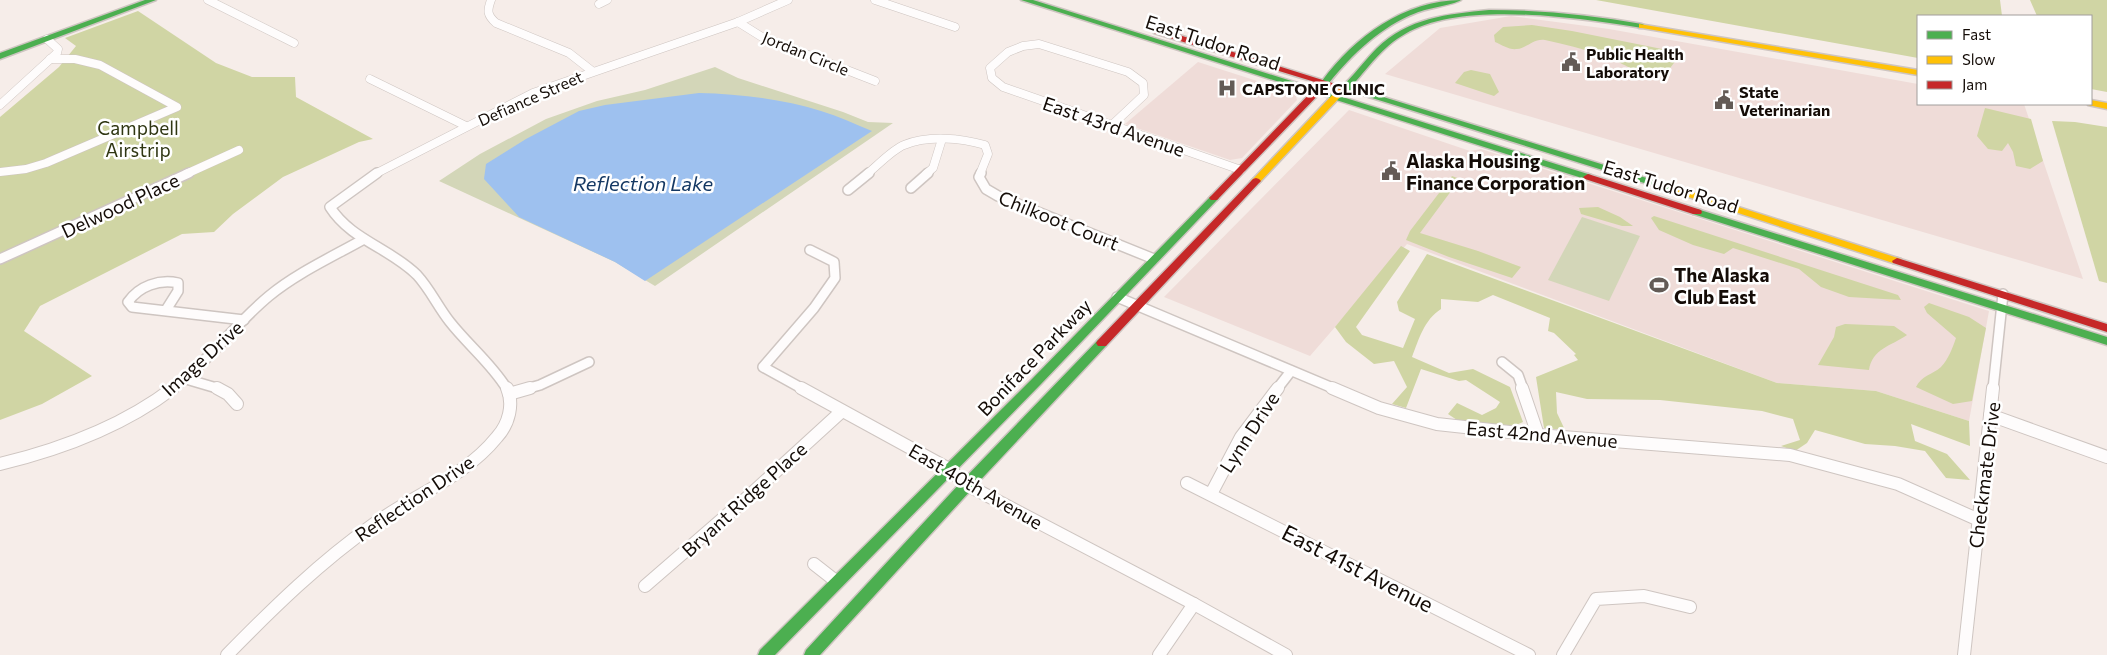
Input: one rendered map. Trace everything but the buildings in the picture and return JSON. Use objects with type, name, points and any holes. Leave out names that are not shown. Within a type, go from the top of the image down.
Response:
[{"type":"main road","points":[[0,56],[152,0]]},
{"type":"main road","name":"East Tudor Road","points":[[1025,0],[2107,342]]},
{"type":"main road","name":"East Tudor Road","points":[[1055,0],[1346,87],[2107,328]]},
{"type":"main road","name":"Boniface Parkway","points":[[764,655],[1037,381],[1326,82],[1331,74],[1379,28],[1400,15],[1430,4],[1457,0]]},
{"type":"main road","points":[[1551,2],[1917,65]]},
{"type":"main road","points":[[811,655],[967,485],[1335,98],[1391,40],[1412,25],[1430,16],[1460,10],[1495,7],[1555,12],[1917,73]]},
{"type":"main road","points":[[2092,94],[2107,96]]},
{"type":"main road","points":[[2092,103],[2107,106]]},
{"type":"street","points":[[208,0],[294,43]]},
{"type":"street","points":[[491,0],[487,10],[489,17],[496,23],[580,59],[592,71]]},
{"type":"street","points":[[599,4],[607,0]]},
{"type":"street","name":"Defiance Street","points":[[364,239],[336,219],[330,207],[377,173],[532,93],[738,22],[786,0]]},
{"type":"street","points":[[875,0],[955,27]]},
{"type":"street","name":"Jordan Circle","points":[[738,22],[762,37],[875,81]]},
{"type":"street","points":[[0,105],[50,60],[58,49],[47,39]]},
{"type":"street","name":"East 43rd Avenue","points":[[1112,125],[1142,98],[1144,85],[1140,79],[1131,73],[1037,43],[1019,46],[995,62],[990,68],[991,76],[1003,87],[1241,170]]},
{"type":"street","points":[[0,172],[26,169],[46,163],[177,107],[100,65],[75,59],[50,60]]},
{"type":"street","points":[[370,79],[466,126]]},
{"type":"street","points":[[911,188],[933,168],[942,139]]},
{"type":"street","name":"Chilkoot Court","points":[[848,190],[905,145],[922,140],[967,140],[986,146],[988,154],[979,179],[982,185],[991,193],[1154,259]]},
{"type":"street","name":"Delwood Place","points":[[0,260],[240,150]]},
{"type":"street","points":[[364,239],[403,262],[419,274],[454,328],[497,375],[510,394],[540,386],[589,362]]},
{"type":"street","name":"Image Drive","points":[[0,464],[58,449],[104,430],[147,406],[186,379],[270,296],[300,274],[364,239]]},
{"type":"street","name":"East 40th Avenue","points":[[810,250],[834,262],[834,278],[814,308],[762,367],[949,469],[967,485],[1194,604],[1286,655]]},
{"type":"street","points":[[166,310],[178,291],[178,283],[170,280],[156,283],[142,290],[131,297],[128,302],[132,307],[244,320]]},
{"type":"street","name":"Checkmate Drive","points":[[1964,655],[2003,294]]},
{"type":"street","name":"East 42nd Avenue","points":[[1117,297],[1379,408],[1437,424],[1538,435],[1790,455],[1898,484],[1978,520]]},
{"type":"street","points":[[1502,362],[1518,375],[1538,435]]},
{"type":"street","name":"Lynn Drive","points":[[1211,494],[1241,437],[1290,371]]},
{"type":"street","points":[[186,379],[226,392],[234,398],[237,404]]},
{"type":"street","name":"Reflection Drive","points":[[226,655],[269,611],[328,557],[377,521],[471,462],[498,437],[510,414],[510,394]]},
{"type":"street","name":"Bryant Ridge Place","points":[[645,586],[750,495],[842,410]]},
{"type":"street","points":[[1990,415],[2107,457]]},
{"type":"street","name":"East 41st Avenue","points":[[1186,483],[1528,655]]},
{"type":"street","points":[[814,564],[837,582]]},
{"type":"street","points":[[1563,655],[1596,599],[1644,596],[1690,607]]},
{"type":"street","points":[[1159,655],[1194,604]]},
{"type":"shaded area","points":[[1511,16],[1609,29],[1917,84],[1917,105],[2024,105],[2083,279],[1385,74],[1440,28]]},
{"type":"shaded area","points":[[1198,62],[1295,93],[1297,100],[1242,158],[1230,160],[1125,124]]},
{"type":"shaded area","points":[[1349,110],[1470,151],[1481,149],[1989,311],[1969,421],[1876,391],[1777,383],[1407,244],[1310,356],[1164,297]]},
{"type":"green space","points":[[1596,0],[2000,0],[2002,15],[1917,15],[1917,58]]},
{"type":"green space","points":[[2030,0],[2107,0],[2107,92],[2092,89],[2092,15],[2037,15]]},
{"type":"green space","name":"Campbell Airstrip","points":[[138,11],[216,63],[252,77],[295,77],[296,97],[373,139],[359,142],[283,177],[233,214],[214,232],[182,234],[40,306],[24,331],[92,376],[42,404],[0,420],[0,117],[59,67],[76,46],[65,38]]},
{"type":"green space","points":[[1532,25],[1672,51],[1677,59],[1667,72],[1647,73],[1639,72],[1602,55],[1545,40],[1537,40],[1517,49],[1508,48],[1495,42],[1494,35],[1503,27]]},
{"type":"green space","name":"Reflection Lake","points":[[715,67],[738,78],[868,122],[893,123],[655,286],[615,262],[439,181],[480,154],[546,119],[597,101],[645,90]]},
{"type":"green space","points":[[1471,70],[1490,74],[1499,92],[1494,96],[1455,83],[1464,72]]},
{"type":"green space","points":[[1985,108],[2031,119],[2043,161],[2030,169],[2016,166],[2013,152],[2008,143],[2002,151],[1988,149],[1977,136]]},
{"type":"green space","points":[[2052,121],[2075,122],[2107,127],[2107,283],[2099,281]]},
{"type":"green space","points":[[1452,176],[1460,179],[1420,233],[1521,267],[1512,278],[1406,240],[1410,231]]},
{"type":"green space","points":[[1598,207],[1620,217],[1633,226],[1622,226],[1581,214],[1579,208]]},
{"type":"green space","points":[[1654,216],[1898,295],[1901,300],[1849,297],[1821,287],[1799,269],[1733,248],[1724,254],[1693,245],[1659,230],[1651,218]]},
{"type":"green space","points":[[1582,217],[1640,236],[1609,301],[1548,280]]},
{"type":"green space","points":[[1401,246],[1410,251],[1356,327],[1362,335],[1403,348],[1415,319],[1399,311],[1397,302],[1427,254],[1777,383],[1876,391],[1969,421],[1970,446],[1911,424],[1915,441],[1947,454],[1970,480],[1946,478],[1925,451],[1865,444],[1815,430],[1807,443],[1795,451],[1781,446],[1800,440],[1793,419],[1762,411],[1660,400],[1587,399],[1556,392],[1557,413],[1565,430],[1544,428],[1536,377],[1578,360],[1574,355],[1576,354],[1554,333],[1548,331],[1550,318],[1493,295],[1478,302],[1441,299],[1441,309],[1426,324],[1412,357],[1449,373],[1473,369],[1510,387],[1523,422],[1507,429],[1463,424],[1448,414],[1457,403],[1482,415],[1496,408],[1500,402],[1466,380],[1459,381],[1421,369],[1406,408],[1392,404],[1407,387],[1394,361],[1374,364],[1346,342],[1335,327]]},
{"type":"green space","points":[[1929,303],[1969,317],[1986,328],[1972,401],[1953,404],[1916,387],[1921,380],[1944,364],[1956,338],[1927,313],[1924,307]]},
{"type":"green space","points":[[1845,324],[1894,326],[1907,335],[1878,353],[1874,357],[1869,370],[1818,365],[1834,337],[1836,327]]},
{"type":"water","name":"Reflection Lake","points":[[699,93],[745,96],[791,103],[827,113],[872,131],[645,281],[615,262],[519,217],[484,179],[486,164],[526,139],[579,111],[605,105]]},
{"type":"traffic: fast","points":[[0,56],[152,0]]},
{"type":"traffic: fast","points":[[1025,0],[1588,177]]},
{"type":"traffic: fast","points":[[1326,81],[1362,43],[1386,25],[1425,7],[1457,0]]},
{"type":"traffic: fast","points":[[1346,87],[1380,50],[1403,31],[1429,21],[1458,15],[1520,12],[1584,17],[1642,26]]},
{"type":"traffic: fast","points":[[1344,88],[1676,190]]},
{"type":"traffic: fast","points":[[765,655],[1037,381],[1214,198]]},
{"type":"traffic: fast","points":[[1697,212],[2107,341]]},
{"type":"traffic: fast","points":[[811,655],[967,485],[1102,343]]},
{"type":"traffic: slow","points":[[1642,26],[1917,73]]},
{"type":"traffic: slow","points":[[1256,181],[1340,92]]},
{"type":"traffic: slow","points":[[2092,103],[2107,106]]},
{"type":"traffic: slow","points":[[1676,190],[1897,261]]},
{"type":"traffic: jam","points":[[1157,31],[1344,88]]},
{"type":"traffic: jam","points":[[1214,198],[1321,87]]},
{"type":"traffic: jam","points":[[1588,177],[1697,212]]},
{"type":"traffic: jam","points":[[1102,343],[1256,181]]},
{"type":"traffic: jam","points":[[1897,261],[2107,328]]},
{"type":"place","name":"Public Health Laboratory","points":[[1571,62]]},
{"type":"place","name":"CAPSTONE CLINIC","points":[[1227,88]]},
{"type":"place","name":"State Veterinarian","points":[[1724,100]]},
{"type":"place","name":"Alaska Housing Finance Corporation","points":[[1391,171]]},
{"type":"place","name":"The Alaska Club East","points":[[1659,285]]}]
